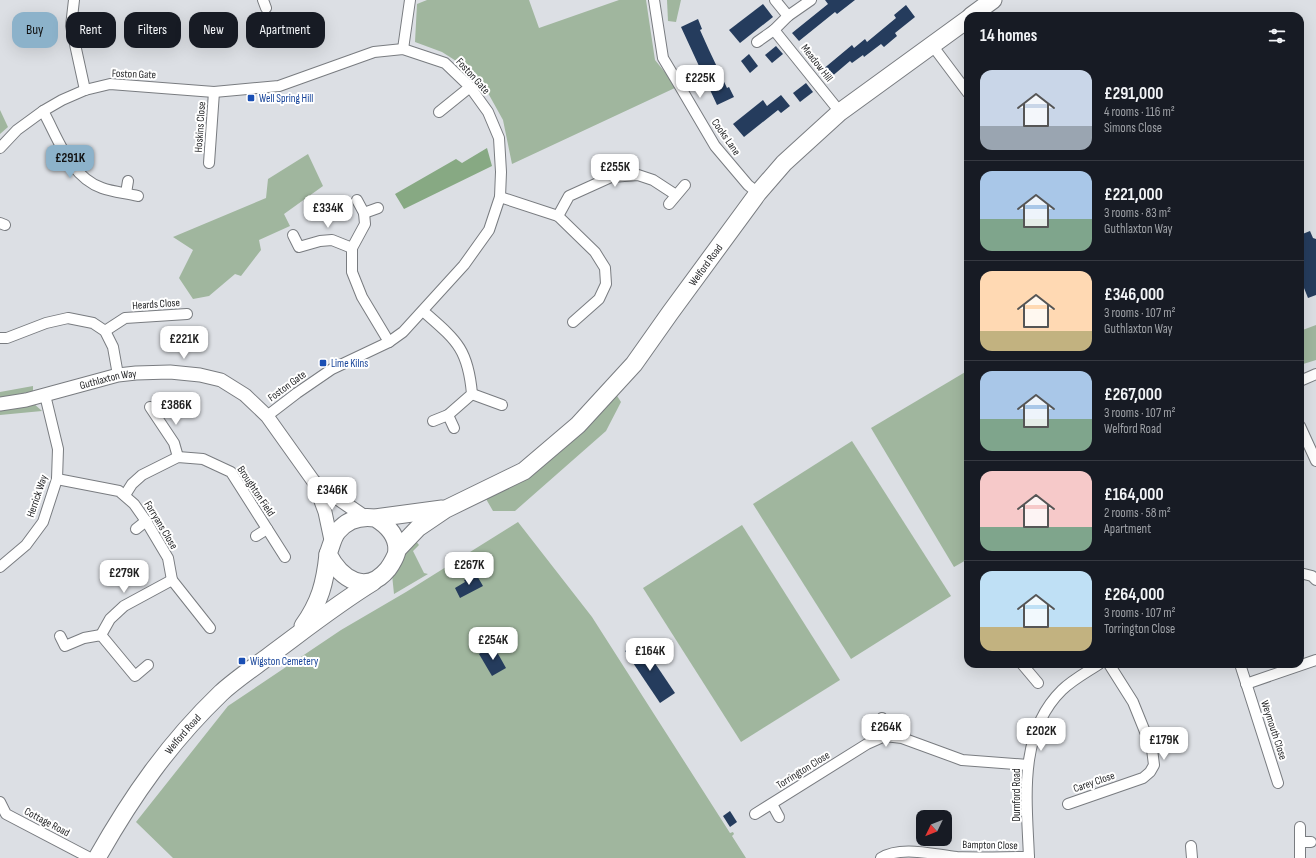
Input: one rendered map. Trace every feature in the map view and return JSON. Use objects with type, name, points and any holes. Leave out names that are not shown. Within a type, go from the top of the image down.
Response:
[{"type":"main road","points":[[977,12],[993,0]]},
{"type":"main road","name":"Welford Road","points":[[397,550],[418,528],[446,509],[524,471],[578,425],[634,364],[758,193],[784,163],[840,112],[964,22]]},
{"type":"main road","name":"Welford Road","points":[[370,518],[446,509]]},
{"type":"main road","points":[[370,518],[385,524],[393,534],[397,550],[391,565],[383,575],[376,581],[364,583],[350,579],[342,574],[333,564],[330,550],[337,531],[352,519],[370,518]]},
{"type":"main road","name":"Welford Road","points":[[296,636],[314,610],[326,579],[330,550]]},
{"type":"main road","name":"Welford Road","points":[[97,858],[136,793],[171,746],[222,692],[296,636],[373,582]]},
{"type":"street","points":[[74,0],[71,26],[85,90]]},
{"type":"street","points":[[402,49],[410,0]]},
{"type":"street","name":"Cooks Lane","points":[[654,0],[663,58],[715,146],[748,185],[758,193]]},
{"type":"street","points":[[775,0],[788,16]]},
{"type":"street","points":[[758,42],[774,30],[788,16],[811,0]]},
{"type":"street","name":"Meadow Hill","points":[[774,30],[840,112]]},
{"type":"street","points":[[932,45],[964,87]]},
{"type":"street","name":"Foston Gate","points":[[0,148],[17,130],[43,111],[62,100],[85,90],[110,84],[214,92],[279,86],[374,52],[402,49],[445,64],[470,87],[488,112],[499,138],[502,172],[500,197],[489,230],[464,265],[423,312],[403,332],[389,342],[332,369],[267,416]]},
{"type":"street","points":[[439,112],[470,87]]},
{"type":"street","name":"Hoskins Close","points":[[209,164],[214,92]]},
{"type":"street","points":[[43,111],[70,163],[82,177],[101,188],[138,196]]},
{"type":"street","points":[[558,216],[569,196],[611,178],[638,175],[653,180],[676,195]]},
{"type":"street","points":[[126,193],[128,181]]},
{"type":"street","points":[[669,204],[685,185]]},
{"type":"street","points":[[500,197],[558,216],[595,252],[605,268],[606,284],[598,298],[574,322]]},
{"type":"street","points":[[357,200],[364,213],[365,224],[352,248],[352,272],[362,296],[389,342]]},
{"type":"street","points":[[364,213],[378,208]]},
{"type":"street","points":[[292,235],[299,247],[320,241],[332,240],[352,248]]},
{"type":"street","points":[[423,312],[451,336],[463,353],[470,376],[472,394]]},
{"type":"street","name":"Heards Close","points":[[105,331],[125,318],[188,314]]},
{"type":"street","points":[[0,338],[7,338],[46,323],[68,318],[93,323],[105,331],[112,347],[118,376]]},
{"type":"street","name":"Guthlaxton Way","points":[[0,404],[26,400],[118,376],[136,373],[170,372],[200,375],[221,380],[245,395],[267,416],[314,482],[325,512],[330,550]]},
{"type":"street","points":[[1304,379],[1316,374]]},
{"type":"street","points":[[472,394],[502,405]]},
{"type":"street","points":[[433,421],[448,415],[472,394]]},
{"type":"street","name":"Herrick Way","points":[[0,567],[26,545],[43,522],[57,479],[58,449],[45,395]]},
{"type":"street","points":[[125,495],[132,484],[142,475],[178,457],[174,443],[150,407]]},
{"type":"street","points":[[448,415],[454,428]]},
{"type":"street","points":[[1304,435],[1316,461]]},
{"type":"street","name":"Broughton Field","points":[[178,457],[203,459],[231,472],[285,557]]},
{"type":"street","name":"Forryans Close","points":[[57,479],[119,491],[125,495],[134,504],[146,521],[168,558],[172,580],[210,628]]},
{"type":"street","name":"Guthlaxton Way","points":[[314,482],[370,518]]},
{"type":"street","points":[[136,529],[146,521]]},
{"type":"street","name":"Broughton Field","points":[[256,536],[267,529]]},
{"type":"street","points":[[1304,574],[1315,575]]},
{"type":"street","points":[[60,636],[65,646],[84,638],[101,635],[110,620],[124,606],[172,580]]},
{"type":"street","points":[[101,635],[135,676],[148,665]]},
{"type":"street","points":[[1304,664],[1316,660]]},
{"type":"street","points":[[1025,668],[1038,683]]},
{"type":"street","name":"Durnford Road","points":[[1029,858],[1028,765],[1032,741],[1039,723],[1049,706],[1062,690],[1093,668]]},
{"type":"street","name":"Carey Close","points":[[1068,804],[1143,778],[1150,772],[1154,765],[1152,749],[1132,702],[1111,668]]},
{"type":"street","name":"Weymouth Close","points":[[1241,668],[1278,783]]},
{"type":"street","points":[[1246,684],[1293,668]]},
{"type":"street","points":[[882,718],[885,736],[902,738],[962,760],[1028,765]]},
{"type":"street","name":"Torrington Close","points":[[755,814],[867,744],[885,736]]},
{"type":"street","name":"Cottage Road","points":[[0,802],[6,814],[90,858]]},
{"type":"street","points":[[772,804],[779,816]]},
{"type":"street","points":[[1300,827],[1300,858]]},
{"type":"street","points":[[1300,842],[1311,842]]},
{"type":"street","points":[[1191,846],[1192,858]]},
{"type":"street","name":"Bampton Close","points":[[881,858],[904,851],[957,857],[1029,858]]},
{"type":"green space","points":[[427,0],[529,0],[539,28],[619,0],[646,0],[655,60],[677,87],[512,164],[503,120],[488,93],[464,66],[442,52],[415,42],[417,4]]},
{"type":"green space","points":[[667,0],[681,0],[676,22],[668,21]]},
{"type":"green space","points":[[0,110],[8,127],[0,134]]},
{"type":"green space","points":[[487,148],[492,166],[404,209],[395,194],[456,159],[462,163]]},
{"type":"green space","points":[[308,154],[323,186],[284,214],[290,226],[259,240],[261,250],[241,276],[235,274],[209,296],[193,299],[179,278],[193,250],[173,237],[266,198],[268,179]]},
{"type":"green space","points":[[1316,325],[1316,360],[1304,364],[1304,330]]},
{"type":"green space","points":[[964,373],[964,561],[954,567],[871,428]]},
{"type":"green space","points":[[33,386],[33,391],[0,398],[0,392]]},
{"type":"green space","points":[[612,388],[621,402],[606,431],[515,511],[493,511],[482,492],[524,471]]},
{"type":"green space","points":[[33,403],[42,411],[0,415],[0,408]]},
{"type":"green space","points":[[852,441],[951,596],[851,659],[753,504]]},
{"type":"green space","points":[[518,522],[592,617],[730,833],[733,832],[734,834],[732,836],[746,858],[173,858],[136,822],[228,706],[341,630],[406,592]]},
{"type":"green space","points":[[742,525],[840,680],[741,742],[643,588]]},
{"type":"green space","points":[[411,535],[419,545],[413,551],[424,573],[428,574],[394,594],[391,565]]},
{"type":"building","points":[[825,0],[855,0],[837,14],[835,12],[799,41],[792,33],[828,4]]},
{"type":"building","points":[[763,4],[773,17],[740,43],[729,30]]},
{"type":"building","points":[[906,5],[915,17],[895,33],[897,36],[884,47],[881,44],[864,57],[863,55],[852,63],[850,61],[830,78],[822,70],[852,45],[854,48],[865,39],[867,42],[896,18],[894,15]]},
{"type":"building","points":[[698,19],[702,29],[700,30],[709,50],[727,88],[729,87],[734,97],[717,105],[681,27]]},
{"type":"building","points":[[776,46],[783,54],[772,63],[765,55]]},
{"type":"building","points":[[749,54],[758,66],[750,73],[741,61]]},
{"type":"building","points":[[806,83],[813,92],[800,102],[793,93]]},
{"type":"building","points":[[781,95],[790,106],[781,113],[778,110],[744,137],[733,124],[763,100],[767,106]]},
{"type":"building","points":[[1310,231],[1313,238],[1316,239],[1316,295],[1308,298],[1304,288],[1304,233]]},
{"type":"building","points":[[476,574],[483,586],[460,598],[455,588],[465,582],[464,580]]},
{"type":"building","points":[[640,641],[675,693],[660,703],[625,651]]},
{"type":"building","points":[[493,645],[506,668],[492,676],[479,654]]},
{"type":"building","points":[[730,811],[737,822],[730,827],[723,816]]},
{"type":"place","name":"Well Spring Hill","points":[[251,98]]},
{"type":"place","name":"Lime Kilns","points":[[323,363]]},
{"type":"place","name":"Wigston Cemetery","points":[[242,661]]}]
